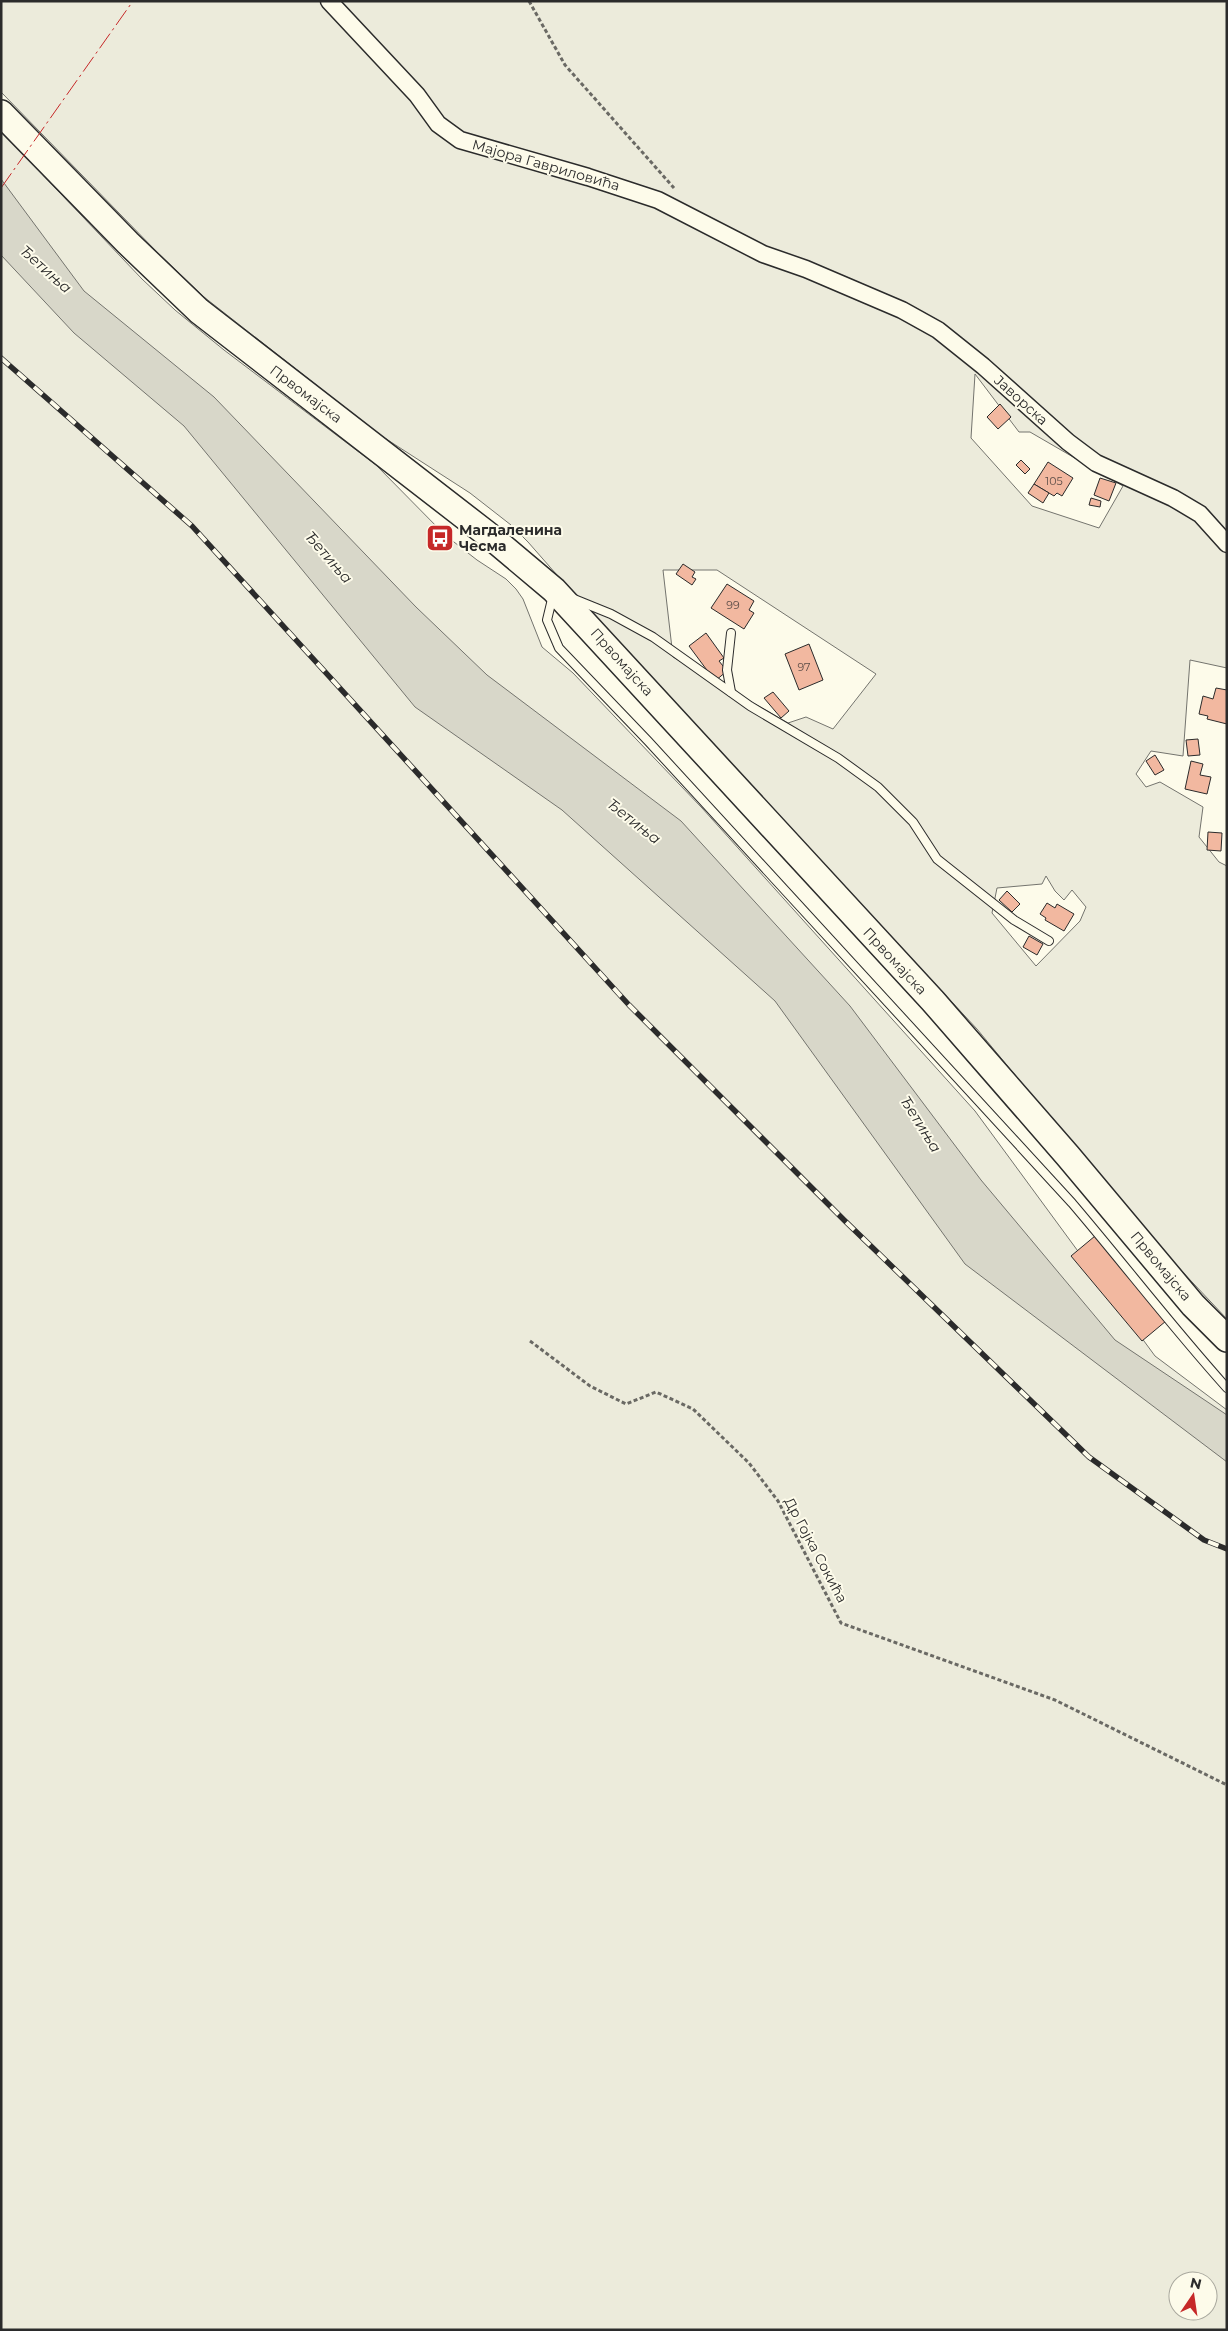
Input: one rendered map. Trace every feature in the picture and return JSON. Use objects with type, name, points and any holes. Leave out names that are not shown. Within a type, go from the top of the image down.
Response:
[{"type":"main road","name":"Првомајска","points":[[1,113],[177,290],[214,323],[491,536],[554,590],[595,632],[810,869],[933,1001],[1068,1156],[1186,1297],[1227,1340]]},
{"type":"street","name":"Мајора Гавриловића","points":[[329,1],[417,95],[438,124],[460,140],[588,176],[658,200],[763,254],[806,269]]},
{"type":"street","name":"Јаворска","points":[[806,269],[902,310],[938,330],[983,366],[1068,442],[1096,463],[1173,498],[1200,514],[1227,544]]},
{"type":"lane","name":"Првомајска","points":[[554,590],[611,614],[653,637],[731,692],[838,758],[878,787],[913,822],[938,859],[1014,920],[1049,941]]},
{"type":"lane","points":[[554,590],[547,620],[559,648],[654,748],[1072,1203],[1128,1268],[1180,1336],[1227,1388]]},
{"type":"lane","points":[[731,633],[727,670],[731,692]]},
{"type":"path","points":[[529,1],[566,65],[678,192]]},
{"type":"path","name":"Др Гојка Сокића","points":[[530,1341],[590,1386],[626,1404],[656,1392],[693,1409],[749,1463],[778,1501],[841,1622],[1055,1700],[1227,1786]]},
{"type":"shaded area","points":[[1,1],[1227,1],[1227,668],[1190,660],[1183,756],[1151,751],[1136,774],[1146,787],[1160,782],[1203,807],[1199,837],[1219,862],[1227,866],[1227,1319],[1143,1230],[977,1029],[600,624],[528,542],[511,525],[470,493],[380,435],[204,297],[158,253],[1,92]],"holes":[[[975,374],[1019,432],[1030,432],[1123,486],[1099,528],[1032,506],[971,438]],[[663,570],[717,570],[876,674],[833,729],[806,717],[788,723],[673,657]],[[1046,876],[1055,891],[1064,900],[1072,890],[1086,907],[1080,921],[1036,966],[992,913],[997,888],[1042,884]]]},
{"type":"shaded area","points":[[1,131],[142,279],[175,310],[224,350],[376,465],[445,535],[477,560],[506,579],[516,589],[523,599],[542,647],[573,673],[702,808],[975,1111],[1155,1356],[1227,1410],[1227,2330],[1,2330]]},
{"type":"water","name":"Ђетиња","points":[[1,179],[84,291],[214,397],[416,607],[487,675],[681,821],[850,1006],[981,1180],[1115,1340],[1227,1415],[1227,1462],[965,1264],[775,1001],[562,810],[415,707],[184,426],[74,333],[1,255]]},
{"type":"building","points":[[1000,404],[1011,417],[998,429],[987,417]]},
{"type":"building","points":[[1021,460],[1030,469],[1025,474],[1016,465]]},
{"type":"building","points":[[1048,462],[1073,478],[1062,496],[1057,493],[1054,496],[1034,484]]},
{"type":"building","points":[[1100,478],[1116,483],[1109,501],[1094,495]]},
{"type":"building","points":[[1034,484],[1049,493],[1043,503],[1028,493]]},
{"type":"building","points":[[1091,498],[1101,501],[1100,507],[1089,505]]},
{"type":"building","points":[[683,564],[695,572],[692,577],[696,579],[692,585],[676,574]]},
{"type":"building","points":[[727,584],[754,601],[749,610],[754,613],[744,629],[711,608]]},
{"type":"building","points":[[706,633],[724,658],[719,661],[727,671],[715,681],[689,646]]},
{"type":"building","points":[[809,644],[823,680],[799,690],[785,654]]},
{"type":"building","points":[[1216,688],[1227,690],[1227,724],[1207,719],[1208,716],[1199,714],[1203,696],[1213,699]]},
{"type":"building","points":[[773,692],[789,711],[781,718],[764,698]]},
{"type":"building","points":[[1198,739],[1200,755],[1188,756],[1186,740]]},
{"type":"building","points":[[1155,755],[1164,770],[1155,775],[1146,761]]},
{"type":"building","points":[[1191,761],[1203,764],[1200,775],[1211,777],[1207,794],[1185,789]]},
{"type":"building","points":[[1208,832],[1222,833],[1221,851],[1207,850]]},
{"type":"building","points":[[1007,891],[1020,904],[1012,912],[999,900]]},
{"type":"building","points":[[1047,903],[1055,908],[1057,904],[1074,914],[1064,931],[1045,920],[1046,918],[1040,914]]},
{"type":"building","points":[[1029,936],[1043,944],[1037,955],[1023,947]]},
{"type":"building","points":[[1095,1236],[1166,1321],[1142,1341],[1071,1256]]},
{"type":"railway","points":[[1,358],[192,526],[629,1005],[844,1220],[1089,1457],[1204,1540],[1227,1549]]},
{"type":"power","points":[[1,188],[133,1]]},
{"type":"place","name":"Магдаленина Чесма","points":[[440,538]]}]
